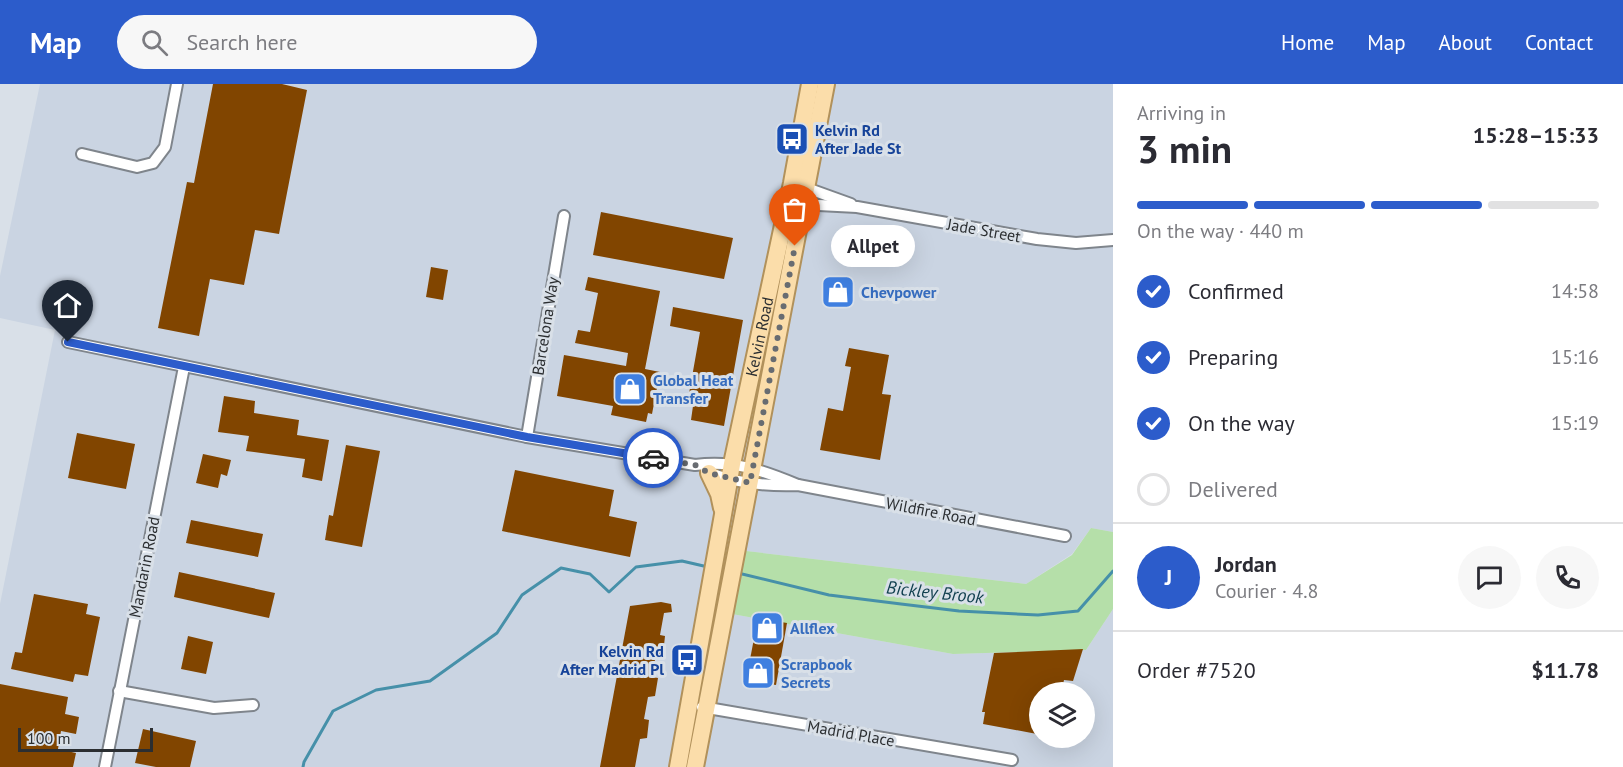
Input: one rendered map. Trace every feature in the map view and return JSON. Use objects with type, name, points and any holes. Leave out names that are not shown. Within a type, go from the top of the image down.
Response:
[{"type":"main road","points":[[809,92],[815,100],[826,84]]},
{"type":"main road","name":"Kelvin Road","points":[[678,767],[731,471],[799,185],[826,84]]},
{"type":"main road","name":"Kelvin Road","points":[[799,185],[809,92]]},
{"type":"main road","name":"Kelvin Road","points":[[695,767],[751,475],[795,203]]},
{"type":"main road","points":[[702,469],[719,494],[723,515]]},
{"type":"street","points":[[82,154],[137,166],[153,163],[165,147],[177,84]]},
{"type":"street","name":"Jade Street","points":[[799,185],[857,207]]},
{"type":"street","name":"Jade Street","points":[[795,203],[857,207],[1037,239],[1076,243],[1113,240]]},
{"type":"street","name":"Barcelona Way","points":[[527,437],[564,216]]},
{"type":"street","name":"Wildfire Road","points":[[68,342],[527,437],[702,469],[731,471],[1065,536]]},
{"type":"street","name":"Mandarin Road","points":[[105,767],[184,367]]},
{"type":"street","name":"Wildfire Road","points":[[702,469],[713,463],[731,471]]},
{"type":"street","points":[[119,691],[214,708],[253,705]]},
{"type":"street","name":"Madrid Place","points":[[690,704],[707,709],[1012,760]]},
{"type":"shaded area","points":[[40,84],[1113,84],[1113,532],[1091,528],[1072,554],[1026,584],[746,551],[732,614],[953,654],[1086,650],[1113,609],[1113,767],[0,767],[0,604],[55,330],[0,318],[0,276]]},
{"type":"green space","points":[[1091,528],[1113,532],[1113,609],[1086,650],[953,654],[732,614],[746,551],[1026,584],[1072,555]]},
{"type":"building","points":[[213,84],[282,84],[307,90],[279,234],[255,230],[244,285],[210,279],[199,336],[158,328],[187,182],[194,183]]},
{"type":"building","points":[[601,212],[733,238],[724,279],[593,255]]},
{"type":"building","points":[[431,267],[448,270],[443,300],[426,297]]},
{"type":"building","points":[[588,277],[660,291],[645,369],[660,372],[652,414],[648,413],[646,422],[611,415],[613,406],[557,396],[564,355],[626,366],[628,353],[575,343],[578,330],[590,332],[598,293],[585,290]]},
{"type":"building","points":[[673,307],[743,320],[724,426],[691,420],[693,406],[687,405],[700,332],[670,326]]},
{"type":"building","points":[[849,348],[889,355],[882,394],[891,395],[880,460],[820,450],[828,408],[843,411],[851,367],[845,366]]},
{"type":"building","points":[[224,396],[255,401],[254,413],[299,420],[297,435],[329,440],[322,481],[302,477],[305,459],[246,451],[249,436],[218,432]]},
{"type":"building","points":[[77,433],[135,444],[126,489],[68,478]]},
{"type":"building","points":[[346,445],[380,451],[362,547],[325,540],[329,515],[333,516]]},
{"type":"building","points":[[203,454],[231,460],[227,476],[221,474],[218,488],[196,483]]},
{"type":"building","points":[[515,470],[614,490],[609,516],[637,522],[630,557],[502,531]]},
{"type":"building","points":[[191,520],[263,534],[258,557],[186,543]]},
{"type":"building","points":[[179,572],[275,593],[269,618],[174,597]]},
{"type":"building","points":[[34,594],[88,604],[86,614],[100,617],[88,676],[75,674],[73,682],[11,669],[15,652],[22,653]]},
{"type":"building","points":[[661,602],[671,604],[672,612],[664,613],[660,635],[665,636],[663,655],[656,654],[652,677],[658,678],[655,696],[648,697],[644,719],[649,720],[647,738],[640,739],[635,767],[600,767],[630,606]]},
{"type":"building","points":[[758,618],[787,623],[776,685],[746,680]]},
{"type":"building","points":[[188,636],[213,642],[206,674],[181,669]]},
{"type":"building","points":[[1083,649],[1073,681],[1029,682],[1029,733],[983,724],[985,712],[982,712],[994,653]]},
{"type":"building","points":[[0,684],[68,697],[65,714],[79,717],[76,734],[61,731],[58,749],[76,753],[73,767],[0,767]]},
{"type":"building","points":[[143,729],[196,741],[190,767],[156,767],[135,763]]},
{"type":"waterway","name":"Bickley Brook","points":[[303,767],[333,711],[376,690],[430,681],[497,633],[522,595],[561,568],[590,574],[609,592],[636,567],[682,561],[708,567]]},
{"type":"waterway","name":"Bickley Brook","points":[[738,573],[829,595],[959,611],[1038,615],[1078,611],[1113,571]]},
{"type":"way so far","points":[[653,458],[695,465],[709,473],[750,483],[795,246]]},
{"type":"place","name":"Kelvin Rd After Jade St","points":[[792,139]]},
{"type":"place","name":"Allpet","points":[[795,246]]},
{"type":"place","name":"Chevpower","points":[[838,292]]},
{"type":"place","name":"Global Heat Transfer","points":[[630,389]]},
{"type":"place","name":"Allflex","points":[[767,628]]},
{"type":"place","name":"Kelvin Rd After Madrid Pl","points":[[687,660]]},
{"type":"place","name":"Scrapbook Secrets","points":[[758,673]]},
{"type":"route","points":[[68,342],[527,437],[653,458]]}]
